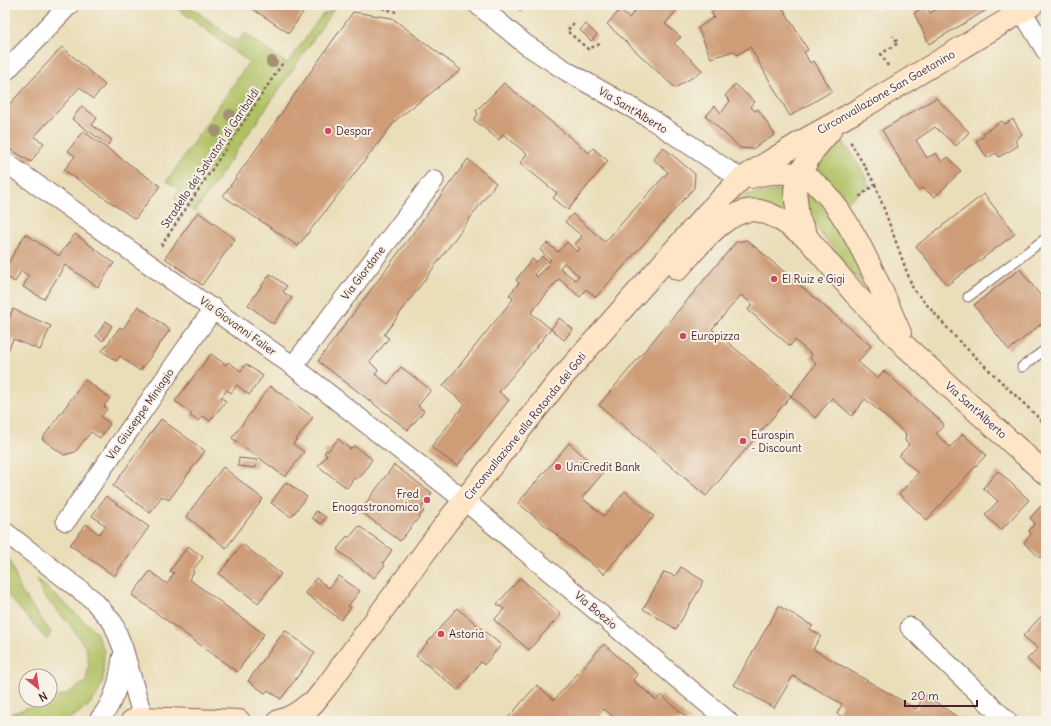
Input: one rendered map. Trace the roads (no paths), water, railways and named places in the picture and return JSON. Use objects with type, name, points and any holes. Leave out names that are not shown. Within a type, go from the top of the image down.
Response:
[{"type":"street","points":[[5,72],[69,5]]},
{"type":"street","name":"Via Sant'Alberto","points":[[478,5],[525,44],[568,72],[648,117],[740,179],[776,173],[799,175],[820,187],[864,251],[906,346]]},
{"type":"street","points":[[1027,8],[1046,51]]},
{"type":"street","name":"Circonvallazione San Gaetanino","points":[[740,179],[806,139],[836,124],[1027,8]]},
{"type":"street","name":"Via Sant'Alberto","points":[[836,124],[813,151],[799,175],[795,190],[798,218],[808,240],[855,294],[906,346],[1046,474]]},
{"type":"street","name":"Via Giovanni Falier","points":[[5,162],[214,308],[293,366],[464,500]]},
{"type":"street","name":"Circonvallazione alla Rotonda dei Goti","points":[[299,721],[327,686],[464,500],[567,372],[708,212],[740,179]]},
{"type":"street","name":"Via Giordane","points":[[293,366],[434,180]]},
{"type":"street","points":[[567,372],[591,360],[706,238],[730,216],[746,211],[760,211],[790,226],[808,240]]},
{"type":"street","name":"Via Giuseppe Miniagio","points":[[66,520],[214,308]]},
{"type":"street","name":"Via Boezio","points":[[464,500],[728,721]]},
{"type":"street","points":[[5,532],[93,600],[113,623],[123,648],[139,720],[225,721]]},
{"type":"street","points":[[910,627],[1007,721]]},
{"type":"street","points":[[98,721],[111,703],[119,683],[123,648]]},
{"type":"street","name":"Circonvallazione alla Rotonda dei Goti","points":[[279,721],[289,718],[302,710],[327,686]]},
{"type":"lane","points":[[968,297],[1046,238]]},
{"type":"lane","points":[[1022,367],[1046,348]]},
{"type":"place","name":"Despar","points":[[328,131]]},
{"type":"place","name":"El Ruiz e Gigi","points":[[774,279]]},
{"type":"place","name":"Europizza","points":[[683,336]]},
{"type":"place","name":"Eurospin - Discount","points":[[743,441]]},
{"type":"place","name":"UniCredit Bank","points":[[558,467]]},
{"type":"place","name":"Fred Enogastronomico","points":[[427,500]]},
{"type":"place","name":"Astoria","points":[[441,634]]}]
